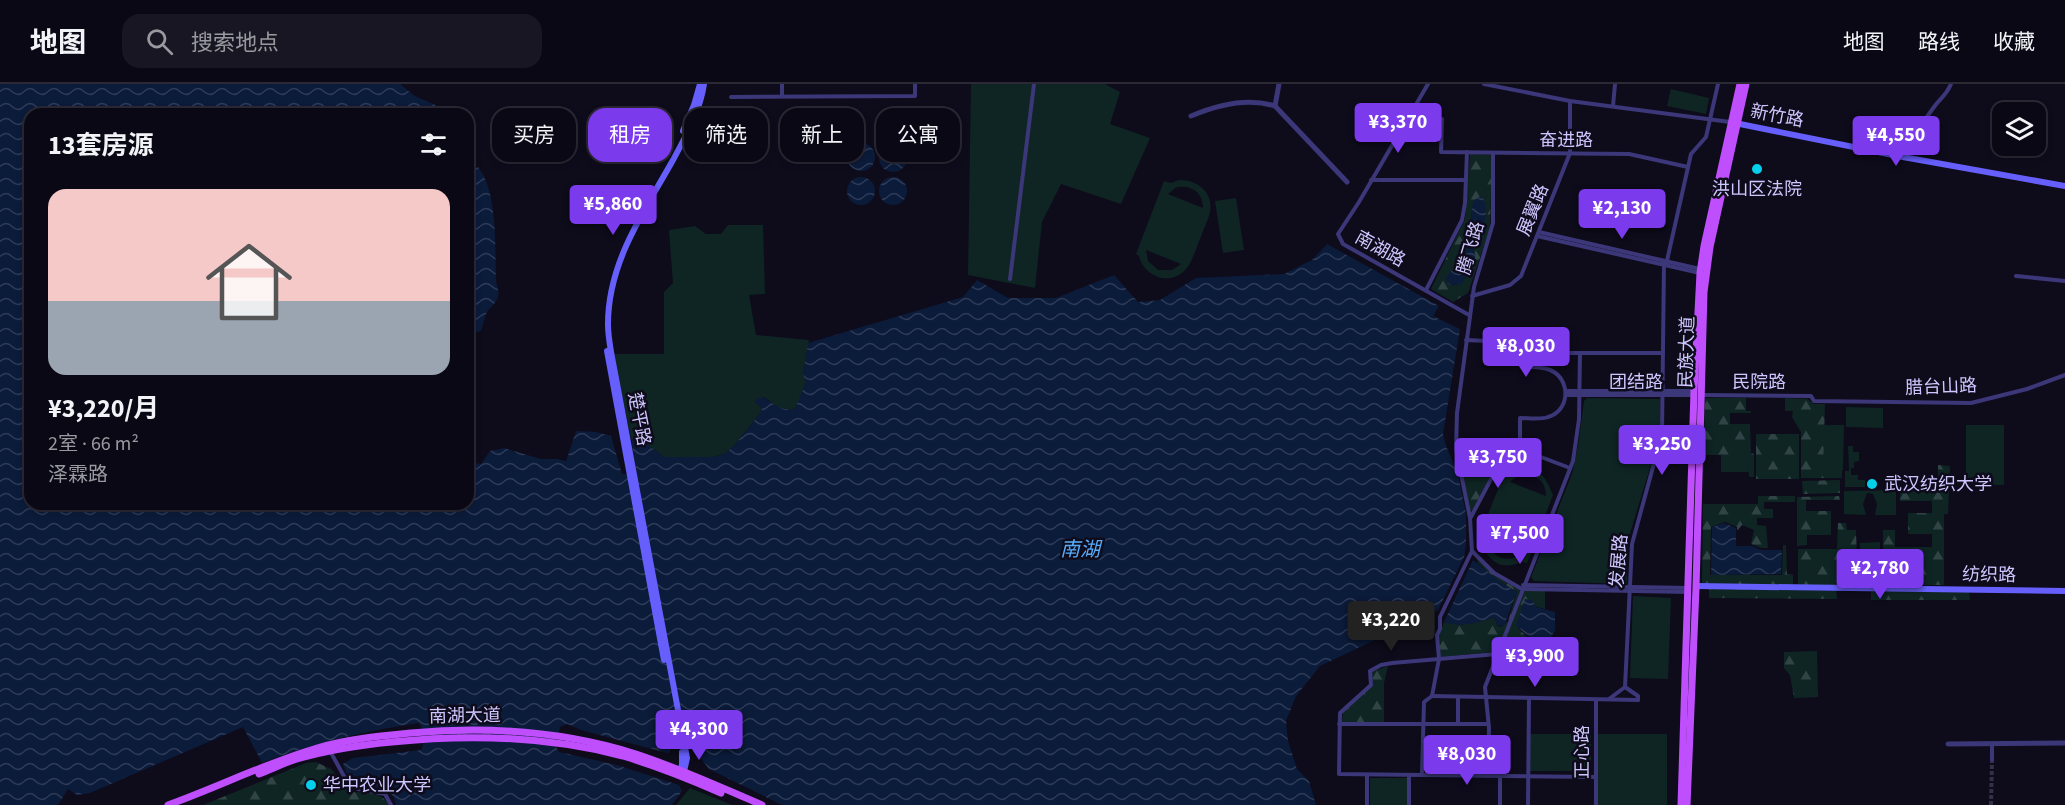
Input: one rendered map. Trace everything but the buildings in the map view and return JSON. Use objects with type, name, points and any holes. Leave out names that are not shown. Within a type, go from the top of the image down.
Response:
[{"type":"main road","name":"楚平路","points":[[681,773],[687,763],[604,329],[610,278],[621,246],[684,129],[700,84]]},
{"type":"main road","name":"楚平路","points":[[618,400],[608,329],[609,302],[615,272],[628,240],[692,123],[704,84]]},
{"type":"main road","name":"民族大道","points":[[1697,393],[1707,258],[1740,84]]},
{"type":"main road","name":"民族大道","points":[[1687,805],[1700,271],[1734,123],[1746,84]]},
{"type":"main road","name":"新竹路","points":[[1734,123],[2065,186]]},
{"type":"main road","name":"民族大道","points":[[1681,805],[1693,589]]},
{"type":"main road","name":"纺织路","points":[[1693,589],[2065,591]]},
{"type":"main road","name":"南湖大道","points":[[168,805],[292,756],[329,748],[463,737],[557,740],[681,773],[762,805]]},
{"type":"main road","name":"南湖大道","points":[[182,805],[329,748]]},
{"type":"main road","name":"南湖大道","points":[[681,773],[752,805]]},
{"type":"street","points":[[782,84],[782,95]]},
{"type":"street","points":[[731,97],[915,96],[915,84]]},
{"type":"street","points":[[1010,279],[1034,84]]},
{"type":"street","points":[[1275,106],[1279,84]]},
{"type":"street","name":"南湖路","points":[[1428,84],[1359,202],[1338,231],[1341,243],[1469,315]]},
{"type":"street","points":[[1484,84],[1570,101],[1734,123]]},
{"type":"street","points":[[1613,106],[1615,84]]},
{"type":"street","name":"发展路","points":[[1624,687],[1632,540],[1662,439],[1665,263],[1691,154],[1706,137],[1718,84]]},
{"type":"street","points":[[1904,157],[1920,126],[1939,100],[1946,96],[1951,84]]},
{"type":"street","name":"展翼路","points":[[1472,296],[1507,287],[1518,280],[1570,153],[1570,101]]},
{"type":"street","points":[[1191,116],[1232,103],[1260,103],[1275,106],[1347,182]]},
{"type":"street","name":"奋进路","points":[[1406,119],[1442,119],[1442,152],[1629,154],[1688,167]]},
{"type":"street","points":[[1426,290],[1462,220],[1467,180],[1467,152]]},
{"type":"street","name":"腾飞路","points":[[1472,551],[1470,518],[1457,455],[1457,413],[1472,296],[1493,223],[1493,153]]},
{"type":"street","points":[[1371,180],[1467,180]]},
{"type":"street","points":[[1538,234],[1700,271]]},
{"type":"street","points":[[2016,276],[2065,281]]},
{"type":"street","points":[[1466,340],[1506,341],[1526,353],[1663,353]]},
{"type":"street","points":[[1520,350],[1522,366],[1552,371],[1561,379],[1566,393],[1561,407],[1552,416],[1520,418],[1520,454]]},
{"type":"street","points":[[1488,776],[1485,687],[1570,468],[1578,430],[1580,353]]},
{"type":"street","name":"腊台山路","points":[[1814,401],[1971,403],[2028,388],[2065,375]]},
{"type":"street","name":"团结路","points":[[1566,393],[1697,393]]},
{"type":"street","name":"民院路","points":[[1697,393],[1811,396],[1814,401]]},
{"type":"street","points":[[1470,518],[1502,454]]},
{"type":"street","points":[[1457,455],[1538,456],[1570,468]]},
{"type":"street","points":[[1432,696],[1439,659],[1437,635],[1440,629],[1440,616],[1472,551],[1494,573],[1523,587],[1693,589]]},
{"type":"street","points":[[1497,654],[1377,666],[1370,672],[1371,685],[1340,712],[1339,774],[1596,777]]},
{"type":"street","points":[[1422,775],[1424,702],[1432,696],[1485,698],[1529,698],[1596,700],[1608,700],[1638,700],[1638,696],[1624,687],[1608,700]]},
{"type":"street","points":[[1458,697],[1458,724]]},
{"type":"street","points":[[1528,805],[1529,698]]},
{"type":"street","name":"正心路","points":[[1596,700],[1596,805]]},
{"type":"street","points":[[1339,724],[1488,724]]},
{"type":"street","points":[[1948,744],[2065,744]]},
{"type":"street","points":[[1992,744],[1992,760]]},
{"type":"street","points":[[329,748],[345,778],[358,789],[385,794],[391,805]]},
{"type":"street","points":[[1367,775],[1367,805]]},
{"type":"street","points":[[1409,775],[1409,805]]},
{"type":"street","points":[[1500,776],[1500,805]]},
{"type":"green space","points":[[971,84],[1105,84],[1120,92],[1110,124],[1150,138],[1121,204],[1061,184],[1042,222],[1035,288],[968,275]]},
{"type":"green space","points":[[1671,89],[1709,98],[1706,114],[1667,106]]},
{"type":"green space","points":[[1470,154],[1490,155],[1492,157],[1490,228],[1468,293],[1453,302],[1431,289],[1465,219]],"holes":[[[1474,200],[1482,230],[1471,237],[1475,257],[1474,266],[1459,284],[1451,285],[1453,270],[1458,269],[1462,255],[1467,251]]]},
{"type":"green space","points":[[1186,180],[1198,185],[1207,193],[1211,205],[1208,219],[1188,266],[1173,278],[1166,278],[1152,274],[1136,254],[1164,181],[1171,183]],"holes":[[[1177,187],[1187,187],[1196,191],[1201,198],[1203,208],[1168,194]],[[1146,250],[1181,264],[1172,270],[1158,270],[1148,261]]]},
{"type":"green space","points":[[1236,198],[1244,250],[1223,253],[1215,201]]},
{"type":"green space","points":[[728,225],[763,225],[765,294],[749,295],[756,335],[809,340],[803,375],[806,382],[797,406],[793,410],[779,408],[764,397],[755,402],[762,408],[762,411],[733,447],[724,454],[713,457],[664,457],[643,441],[631,439],[613,354],[664,354],[664,292],[673,283],[669,230],[695,226],[706,234],[721,234]]},
{"type":"green space","points":[[1587,398],[1660,399],[1660,435],[1628,540],[1627,584],[1534,581],[1531,577],[1572,474],[1584,401]]},
{"type":"green space","points":[[1705,398],[1746,398],[1746,411],[1751,411],[1751,413],[1730,413],[1730,424],[1750,424],[1754,477],[1749,477],[1748,461],[1739,461],[1733,455],[1704,455]]},
{"type":"green space","points":[[1785,398],[1807,399],[1814,404],[1825,404],[1823,470],[1842,470],[1842,478],[1801,478],[1801,432],[1792,417],[1793,411],[1785,411]]},
{"type":"green space","points":[[1846,407],[1883,408],[1883,428],[1846,427]]},
{"type":"green space","points":[[1823,425],[1844,425],[1843,470],[1823,470]]},
{"type":"green space","points":[[1966,425],[2004,425],[2004,485],[1966,484]]},
{"type":"green space","points":[[1756,434],[1799,434],[1799,479],[1756,479]]},
{"type":"green space","points":[[1848,446],[1853,446],[1853,452],[1859,452],[1859,461],[1854,462],[1851,475],[1858,475],[1858,480],[1865,480],[1865,487],[1845,487],[1845,471],[1849,471]]},
{"type":"green space","points":[[1721,455],[1733,455],[1748,461],[1749,472],[1721,472]]},
{"type":"green space","points":[[1463,457],[1496,457],[1499,459],[1472,511],[1460,460]]},
{"type":"green space","points":[[1938,465],[1950,466],[1948,514],[1944,514],[1944,585],[1879,585],[1879,577],[1894,576],[1895,560],[1883,560],[1883,530],[1895,530],[1895,547],[1932,547],[1932,534],[1908,534],[1908,513],[1932,513],[1932,501],[1900,501],[1900,490],[1938,491]]},
{"type":"green space","points":[[1527,468],[1538,471],[1553,495],[1527,563],[1506,565],[1495,562],[1487,555],[1482,539],[1479,537],[1506,469],[1513,471]],"holes":[[[1523,474],[1532,475],[1540,480],[1546,496],[1510,482]],[[1488,537],[1524,551],[1518,556],[1506,559],[1496,555],[1489,544]]]},
{"type":"green space","points":[[1840,480],[1840,493],[1803,494],[1802,481]]},
{"type":"green space","points":[[1896,490],[1896,515],[1875,515],[1877,504],[1873,494],[1867,493],[1863,504],[1866,515],[1844,514],[1844,491]]},
{"type":"green space","points":[[1758,496],[1795,496],[1795,502],[1764,502],[1764,509],[1773,509],[1773,518],[1757,518],[1757,525],[1766,526],[1768,548],[1751,544],[1754,530],[1742,525],[1737,531],[1737,527],[1725,522],[1711,527],[1710,575],[1782,575],[1783,545],[1786,545],[1787,574],[1793,575],[1793,585],[1702,585],[1703,504],[1758,504]]},
{"type":"green space","points":[[1839,496],[1840,500],[1806,500],[1806,511],[1831,511],[1831,535],[1807,535],[1807,545],[1797,546],[1797,497]]},
{"type":"green space","points":[[1838,523],[1846,523],[1847,530],[1856,530],[1857,560],[1847,560],[1847,585],[1798,585],[1798,549],[1837,549]]},
{"type":"green space","points":[[1880,542],[1880,572],[1860,572],[1860,543]]},
{"type":"green space","points":[[1477,559],[1507,583],[1523,589],[1545,591],[1545,609],[1534,606],[1532,600],[1518,628],[1530,640],[1511,639],[1503,651],[1440,657],[1439,636],[1444,622],[1463,624],[1492,618],[1501,627],[1508,621],[1517,592],[1494,578],[1478,563]]},
{"type":"green space","points":[[1709,586],[1836,588],[1837,599],[1709,598]]},
{"type":"green space","points":[[1871,588],[1969,590],[1970,600],[1871,600]]},
{"type":"green space","points":[[1633,596],[1671,598],[1668,679],[1630,678]]},
{"type":"green space","points":[[1817,651],[1818,697],[1794,698],[1790,675],[1784,668],[1784,652]]},
{"type":"green space","points":[[1388,666],[1384,683],[1384,722],[1342,722],[1343,712],[1373,684],[1371,672]]},
{"type":"green space","points":[[1530,734],[1591,734],[1591,771],[1530,771]]},
{"type":"green space","points":[[1598,734],[1667,734],[1667,805],[1598,805]]},
{"type":"green space","points":[[1428,759],[1486,760],[1486,773],[1428,773]]},
{"type":"green space","name":"华中农业大学","points":[[316,762],[331,769],[352,792],[378,795],[389,805],[203,805],[306,763]]},
{"type":"green space","points":[[1370,778],[1407,778],[1407,805],[1370,805]]},
{"type":"green space","points":[[690,788],[732,805],[676,805]]},
{"type":"water","name":"南湖","points":[[0,84],[400,84],[415,96],[442,108],[24,108],[24,510],[474,510],[474,463],[481,464],[490,451],[504,448],[541,459],[566,461],[576,431],[596,432],[611,436],[622,474],[637,474],[631,439],[643,441],[664,457],[713,457],[724,454],[733,447],[762,411],[755,400],[763,397],[782,408],[795,409],[806,382],[803,375],[808,343],[963,297],[977,280],[1008,298],[1056,298],[1114,275],[1138,302],[1160,300],[1196,278],[1284,274],[1312,260],[1327,244],[1439,306],[1433,316],[1460,329],[1443,434],[1458,474],[1466,514],[1464,557],[1438,610],[1320,666],[1296,696],[1286,721],[1288,741],[1297,769],[1309,781],[1316,805],[782,805],[709,769],[698,755],[694,741],[672,744],[670,752],[667,753],[581,730],[567,724],[560,727],[556,747],[559,752],[617,765],[679,785],[682,791],[672,805],[396,805],[390,793],[358,783],[348,775],[343,764],[353,758],[421,750],[424,736],[419,723],[339,738],[262,763],[243,727],[90,793],[77,795],[68,789],[58,805],[0,805]]},
{"type":"water","points":[[864,144],[871,147],[874,152],[874,162],[866,170],[856,170],[848,162],[864,162]]},
{"type":"water","points":[[906,162],[903,168],[893,172],[883,168],[880,163]]},
{"type":"water","points":[[478,167],[489,190],[494,221],[496,280],[499,293],[478,332],[474,332],[474,169]]},
{"type":"water","points":[[861,177],[871,181],[875,191],[871,201],[861,205],[851,201],[847,191],[851,181]]},
{"type":"water","points":[[893,177],[903,181],[907,191],[903,201],[893,205],[883,201],[879,191],[883,181]]},
{"type":"water","points":[[1478,197],[1484,200],[1486,212],[1483,228],[1471,237],[1474,264],[1462,284],[1451,285],[1447,283],[1446,277],[1451,271],[1458,269],[1462,255],[1467,251],[1473,202]]},
{"type":"water","points":[[1724,523],[1736,528],[1736,546],[1752,546],[1761,550],[1782,550],[1781,574],[1711,575],[1712,527]]},
{"type":"water","points":[[1473,560],[1517,592],[1504,626],[1497,625],[1495,619],[1492,618],[1462,625],[1444,622]]},
{"type":"water","points":[[1525,599],[1532,600],[1536,607],[1555,612],[1555,631],[1546,644],[1534,642],[1516,625]]},
{"type":"tunnel","points":[[1991,805],[1992,760]]},
{"type":"place","name":"洪山区法院","points":[[1757,169]]},
{"type":"place","name":"武汉纺织大学","points":[[1872,484]]},
{"type":"place","name":"华中农业大学","points":[[311,785]]}]
